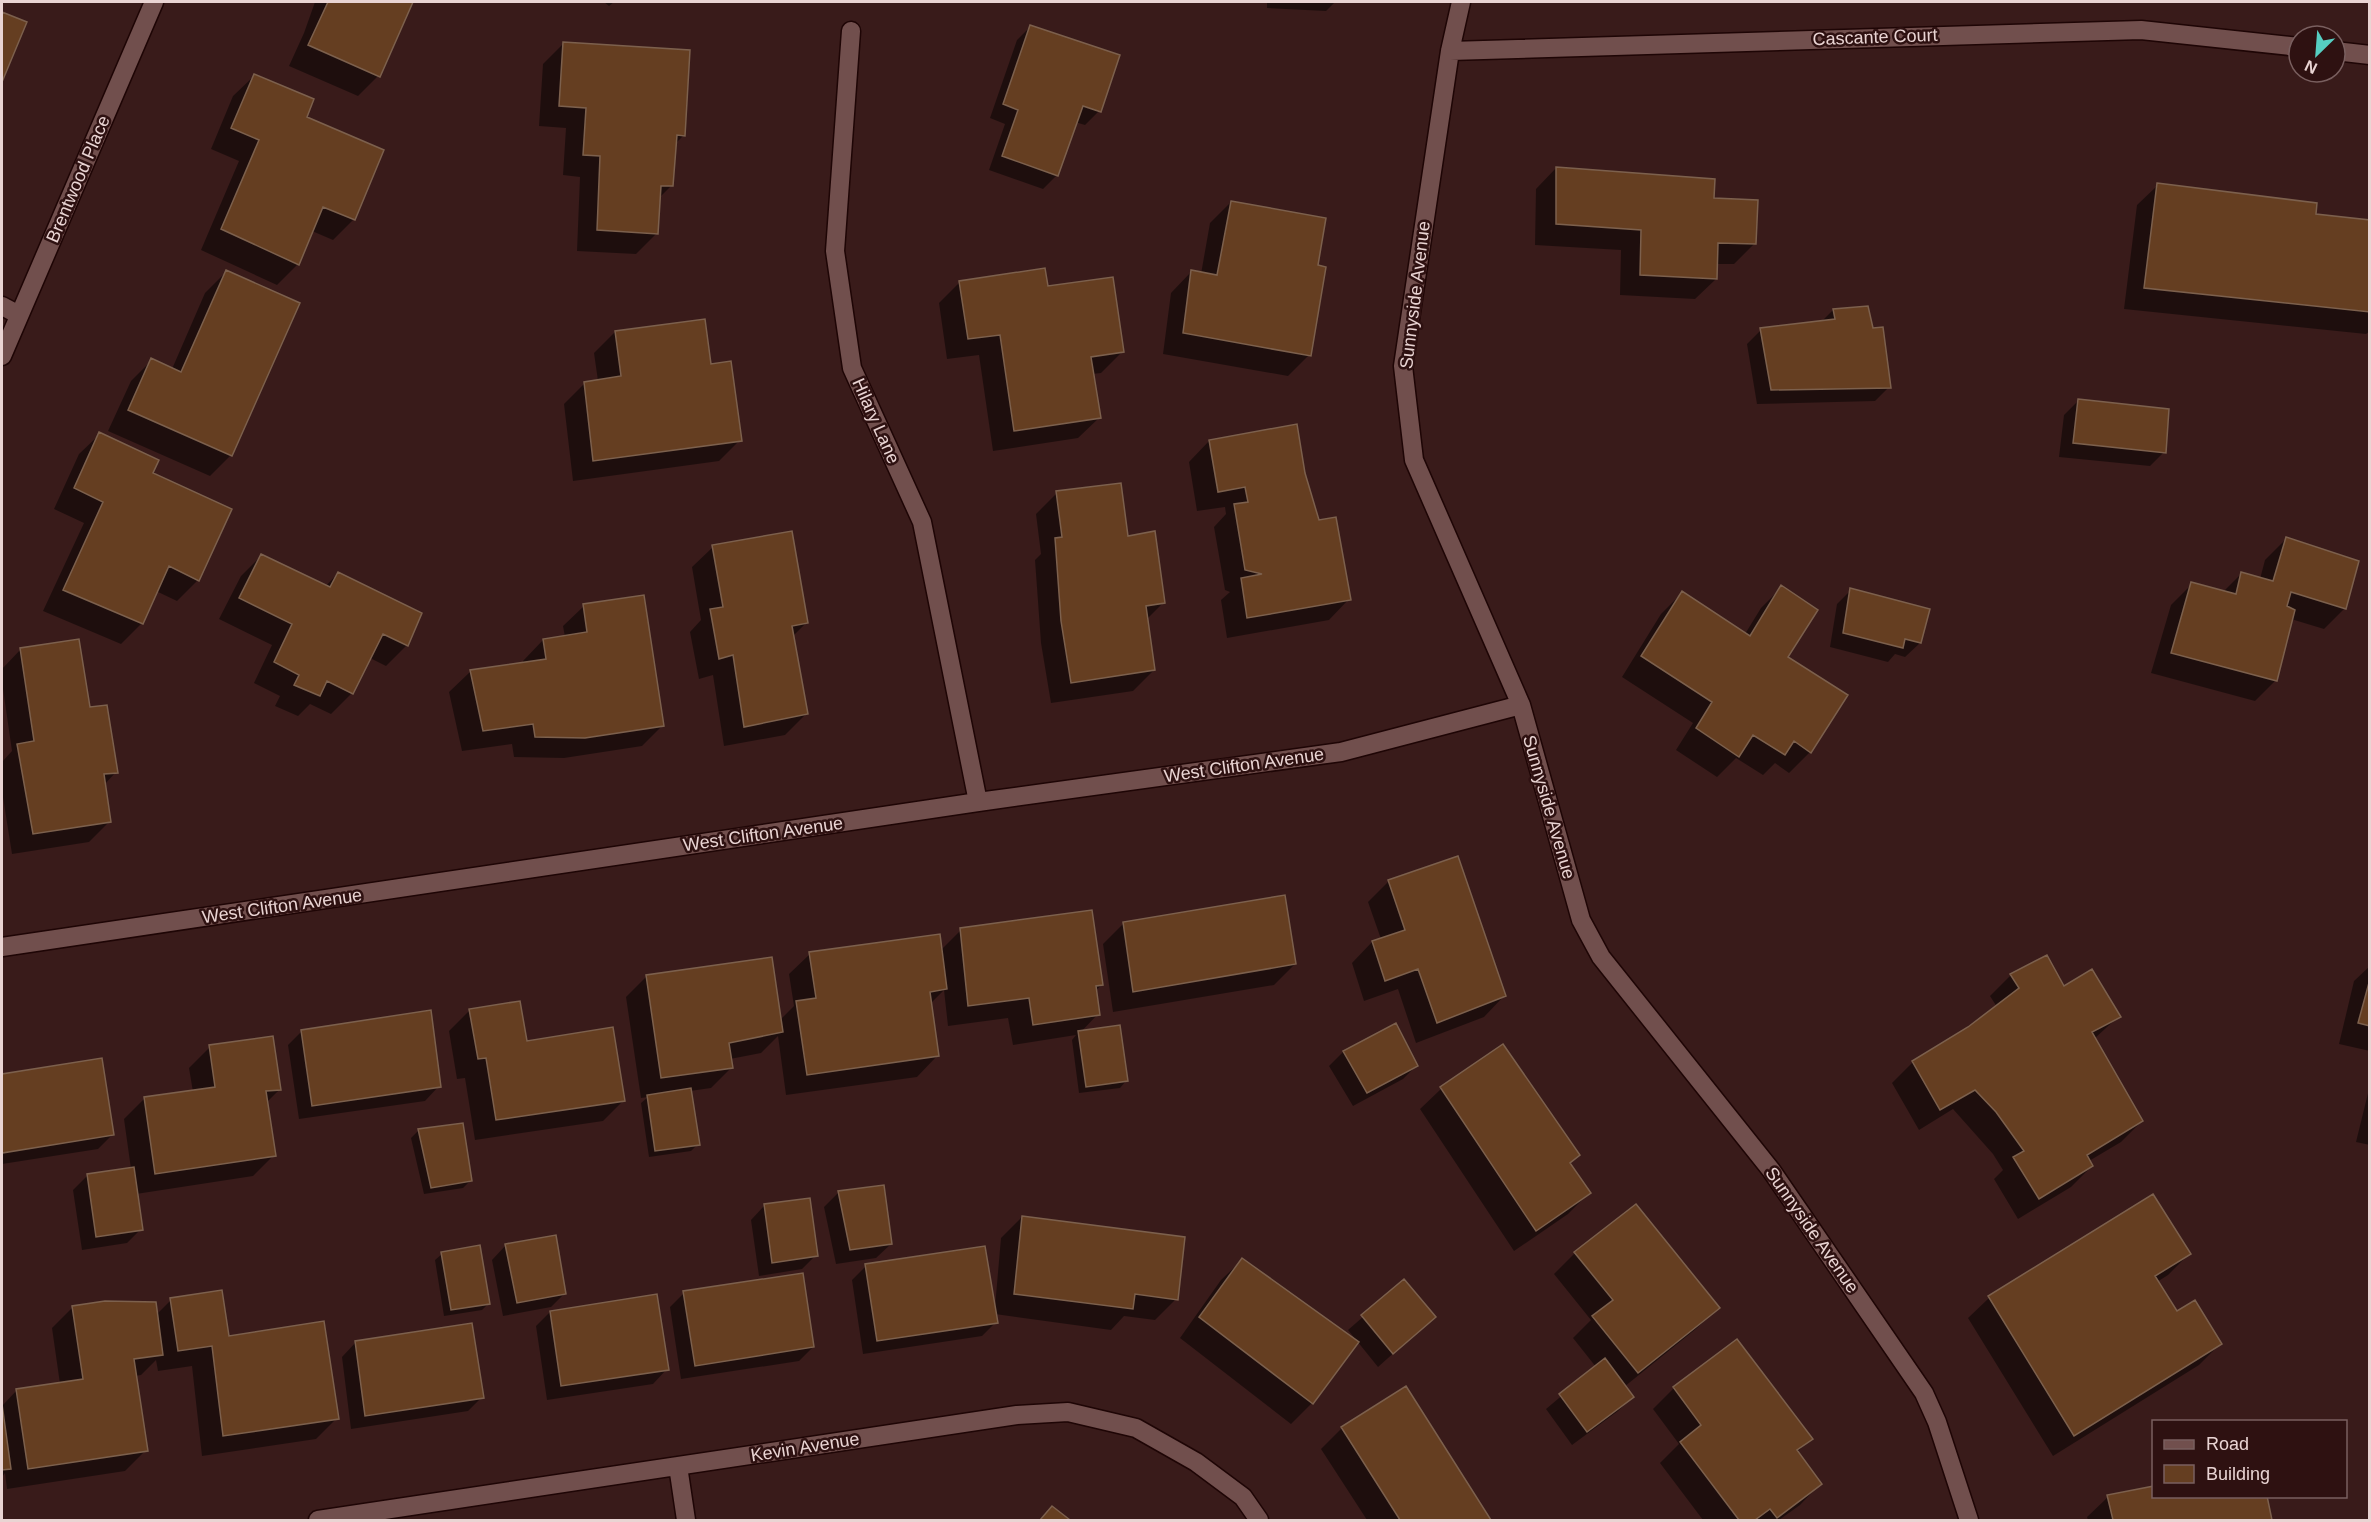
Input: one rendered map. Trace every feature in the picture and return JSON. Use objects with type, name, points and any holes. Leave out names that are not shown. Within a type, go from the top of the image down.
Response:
[{"type":"street","name":"Brentwood Place","points":[[2,356],[154,2]]},
{"type":"street","name":"Sunnyside Avenue","points":[[1461,2],[1450,51],[1403,366],[1414,460],[1521,705],[1581,920],[1601,957],[1771,1170],[1924,1393],[1937,1422],[1969,1521]]},
{"type":"street","name":"Cascante Court","points":[[1450,51],[2141,30],[2287,46]]},
{"type":"street","name":"Hilary Lane","points":[[851,31],[835,251],[852,368],[922,522],[978,802]]},
{"type":"street","points":[[2347,52],[2370,55]]},
{"type":"street","points":[[2,306],[19,315]]},
{"type":"street","name":"West Clifton Avenue","points":[[2,947],[978,802],[1341,752],[1521,705]]},
{"type":"street","name":"Kevin Avenue","points":[[318,1521],[1017,1415],[1068,1412],[1136,1428],[1197,1462],[1243,1497],[1259,1521]]},
{"type":"street","points":[[678,1466],[686,1521]]},
{"type":"building","points":[[328,2],[413,2],[380,77],[308,45]]},
{"type":"building","points":[[2,12],[27,22],[2,82]]},
{"type":"building","points":[[1030,25],[1120,55],[1101,112],[1083,106],[1058,176],[1002,156],[1018,110],[1003,104]]},
{"type":"building","points":[[563,42],[690,50],[685,136],[677,135],[673,186],[661,186],[658,234],[597,230],[600,156],[583,155],[586,108],[559,106]]},
{"type":"building","points":[[254,74],[314,99],[307,117],[384,150],[355,220],[323,207],[299,265],[221,229],[259,140],[231,128]]},
{"type":"building","points":[[1556,167],[1715,179],[1714,198],[1758,200],[1756,244],[1718,243],[1717,279],[1640,275],[1641,230],[1556,224]]},
{"type":"building","points":[[2157,183],[2317,203],[2316,214],[2370,220],[2370,312],[2144,288]]},
{"type":"building","points":[[1231,201],[1326,218],[1318,265],[1326,267],[1311,356],[1183,333],[1191,270],[1217,275]]},
{"type":"building","points":[[1045,268],[1048,286],[1113,277],[1124,352],[1091,357],[1101,418],[1014,431],[1000,335],[968,339],[959,281]]},
{"type":"building","points":[[226,270],[300,303],[232,456],[128,410],[151,358],[181,372]]},
{"type":"building","points":[[1868,306],[1873,328],[1883,327],[1891,388],[1771,390],[1760,328],[1835,319],[1833,309]]},
{"type":"building","points":[[705,319],[711,364],[731,361],[742,441],[593,461],[584,382],[621,376],[615,331]]},
{"type":"building","points":[[2078,399],[2169,409],[2166,453],[2073,443]]},
{"type":"building","points":[[1297,424],[1305,473],[1319,520],[1336,517],[1351,600],[1247,618],[1241,578],[1262,574],[1245,570],[1234,504],[1248,502],[1245,487],[1218,492],[1209,440]]},
{"type":"building","points":[[99,432],[159,460],[153,473],[232,509],[199,581],[169,566],[143,624],[63,590],[103,502],[74,488]]},
{"type":"building","points":[[1121,483],[1128,536],[1155,531],[1165,603],[1146,606],[1155,670],[1071,683],[1061,621],[1055,538],[1062,537],[1056,491]]},
{"type":"building","points":[[792,531],[808,623],[792,626],[808,714],[744,727],[733,655],[719,659],[710,609],[723,607],[712,545]]},
{"type":"building","points":[[2286,537],[2359,561],[2346,609],[2291,592],[2287,606],[2295,610],[2277,681],[2171,653],[2191,582],[2236,594],[2241,572],[2273,581]]},
{"type":"building","points":[[261,554],[330,587],[338,572],[422,613],[408,646],[383,634],[353,694],[327,681],[320,696],[294,685],[299,675],[274,662],[292,624],[239,598]]},
{"type":"building","points":[[1781,585],[1818,610],[1788,657],[1848,695],[1811,753],[1794,741],[1785,755],[1753,735],[1739,757],[1696,728],[1712,702],[1641,656],[1682,591],[1750,636]]},
{"type":"building","points":[[1850,588],[1930,609],[1921,643],[1905,639],[1903,648],[1843,633]]},
{"type":"building","points":[[644,595],[664,726],[585,738],[535,737],[533,724],[483,731],[470,670],[546,659],[543,639],[587,632],[583,604]]},
{"type":"building","points":[[79,639],[90,707],[107,705],[118,773],[104,774],[111,822],[33,834],[17,744],[34,741],[20,648]]},
{"type":"building","points":[[1458,856],[1506,996],[1437,1023],[1418,969],[1385,981],[1372,941],[1405,930],[1388,880]]},
{"type":"building","points":[[1285,895],[1296,964],[1133,992],[1123,922]]},
{"type":"building","points":[[1092,910],[1103,985],[1096,986],[1100,1015],[1033,1025],[1029,998],[968,1006],[960,928]]},
{"type":"building","points":[[940,934],[947,989],[930,992],[939,1056],[807,1075],[796,1001],[816,998],[809,952]]},
{"type":"building","points":[[2047,955],[2064,986],[2092,969],[2121,1017],[2092,1032],[2143,1121],[2087,1155],[2093,1166],[2039,1199],[2013,1157],[2024,1151],[1996,1112],[1975,1090],[1940,1110],[1912,1061],[1968,1027],[2019,988],[2010,974]]},
{"type":"building","points":[[772,957],[783,1032],[729,1043],[733,1068],[661,1078],[646,975]]},
{"type":"building","points":[[2370,979],[2370,1026],[2358,1023]]},
{"type":"building","points":[[520,1001],[527,1041],[613,1027],[625,1101],[496,1120],[486,1058],[478,1059],[469,1009]]},
{"type":"building","points":[[431,1010],[441,1087],[312,1106],[301,1030]]},
{"type":"building","points":[[1396,1023],[1418,1066],[1367,1093],[1343,1051]]},
{"type":"building","points":[[1120,1025],[1128,1081],[1086,1087],[1078,1031]]},
{"type":"building","points":[[273,1036],[281,1090],[266,1091],[276,1156],[155,1174],[144,1097],[215,1087],[209,1045]]},
{"type":"building","points":[[1503,1044],[1580,1155],[1570,1163],[1591,1193],[1536,1231],[1440,1087]]},
{"type":"building","points":[[102,1058],[114,1135],[2,1153],[2,1074]]},
{"type":"building","points":[[691,1088],[700,1145],[655,1151],[647,1095]]},
{"type":"building","points":[[463,1123],[472,1181],[431,1188],[418,1129]]},
{"type":"building","points":[[134,1167],[143,1230],[96,1237],[87,1174]]},
{"type":"building","points":[[884,1185],[892,1244],[850,1250],[838,1191]]},
{"type":"building","points":[[2153,1194],[2191,1254],[2155,1276],[2177,1311],[2195,1300],[2222,1344],[2074,1436],[1988,1296]]},
{"type":"building","points":[[810,1198],[818,1256],[772,1263],[764,1204]]},
{"type":"building","points":[[1636,1204],[1720,1308],[1638,1373],[1592,1316],[1613,1300],[1574,1252]]},
{"type":"building","points":[[1022,1216],[1185,1237],[1178,1300],[1135,1294],[1133,1309],[1014,1294]]},
{"type":"building","points":[[556,1235],[566,1294],[517,1303],[505,1244]]},
{"type":"building","points":[[480,1245],[490,1304],[451,1310],[441,1252]]},
{"type":"building","points":[[985,1246],[998,1323],[877,1341],[865,1264]]},
{"type":"building","points":[[1242,1258],[1359,1342],[1313,1404],[1199,1317]]},
{"type":"building","points":[[803,1273],[814,1347],[695,1366],[683,1291]]},
{"type":"building","points":[[1404,1279],[1436,1317],[1393,1354],[1361,1315]]},
{"type":"building","points":[[222,1290],[229,1336],[324,1321],[339,1419],[223,1436],[212,1346],[178,1351],[170,1298]]},
{"type":"building","points":[[657,1294],[669,1370],[561,1386],[550,1311]]},
{"type":"building","points":[[105,1301],[156,1302],[163,1355],[134,1359],[148,1451],[28,1469],[16,1389],[83,1379],[72,1306]]},
{"type":"building","points":[[472,1323],[484,1398],[365,1416],[355,1341]]},
{"type":"building","points":[[1737,1339],[1813,1439],[1797,1450],[1822,1484],[1777,1518],[1770,1509],[1755,1520],[1739,1520],[1680,1442],[1701,1425],[1673,1387]]},
{"type":"building","points":[[1605,1358],[1634,1397],[1587,1432],[1559,1394]]},
{"type":"building","points":[[1406,1386],[1491,1520],[1400,1520],[1341,1427]]},
{"type":"building","points":[[2,1404],[11,1469],[2,1470]]},
{"type":"building","points":[[2152,1486],[2152,1498],[2267,1498],[2272,1520],[2113,1520],[2107,1495]]},
{"type":"building","points":[[1052,1506],[1070,1520],[1040,1520]]}]
